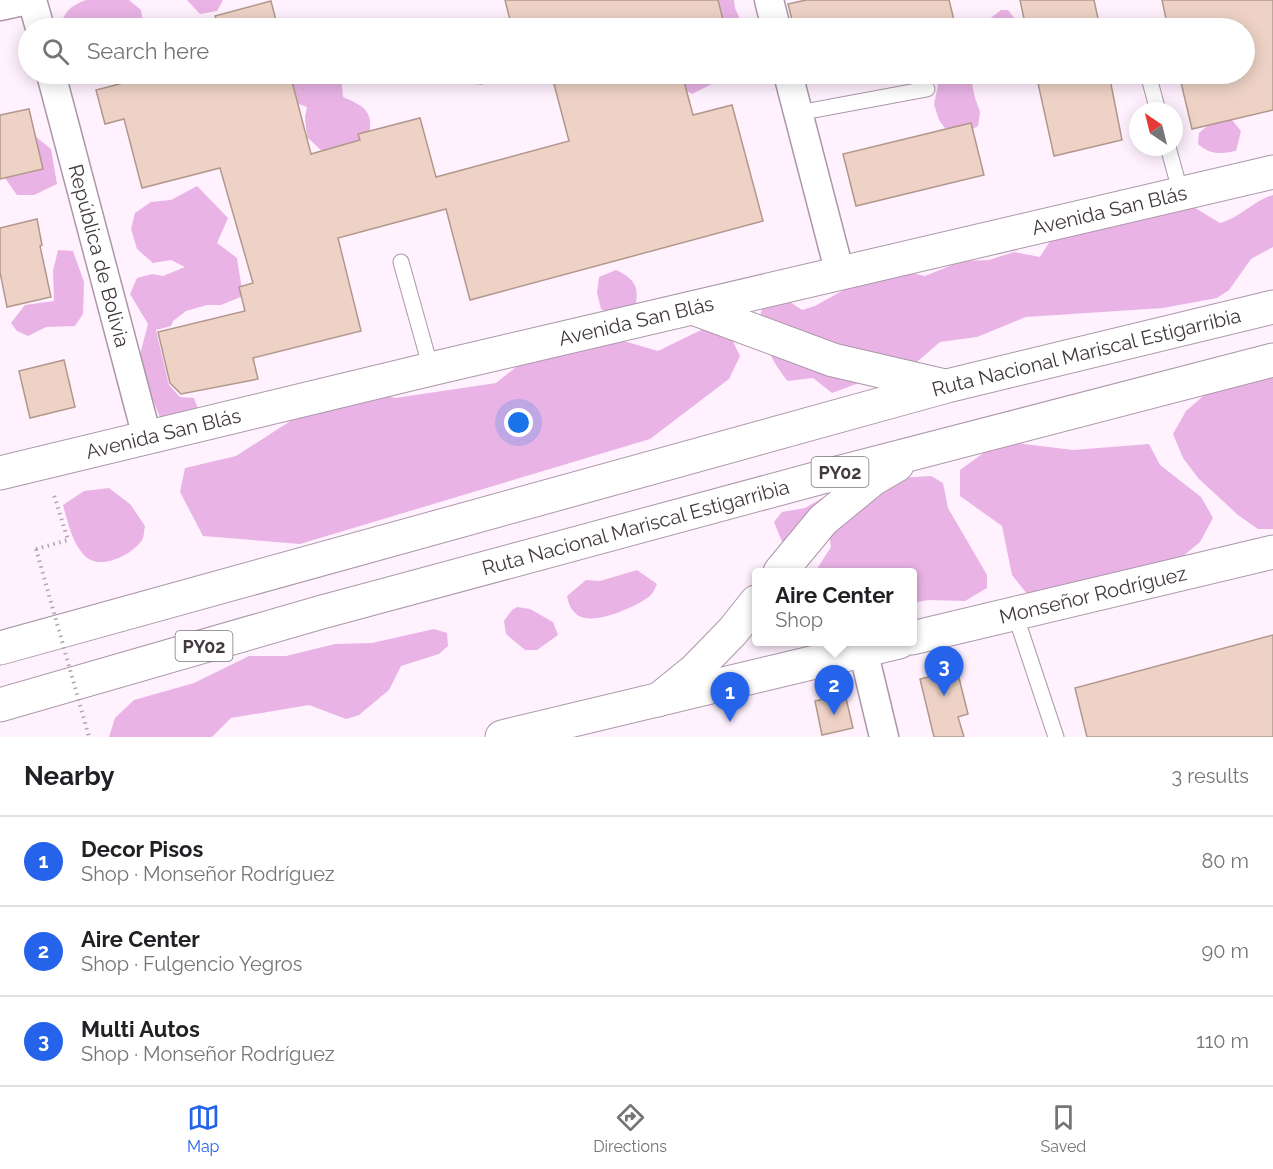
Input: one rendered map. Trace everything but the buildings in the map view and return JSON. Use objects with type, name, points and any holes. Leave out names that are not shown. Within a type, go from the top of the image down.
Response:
[{"type":"main road","name":"Avenida San Blás","points":[[0,473],[431,369],[1273,172]]},
{"type":"main road","points":[[693,308],[833,360],[947,386]]},
{"type":"main road","name":"Ruta Nacional Mariscal Estigarribia","points":[[0,648],[947,386],[1273,308]]},
{"type":"main road","name":"Ruta Nacional Mariscal Estigarribia","points":[[0,705],[333,609],[923,450],[1273,360]]},
{"type":"main road","points":[[784,568],[823,520],[873,480],[923,450]]},
{"type":"main road","name":"Monseñor Rodríguez","points":[[917,637],[1273,552]]},
{"type":"main road","points":[[658,699],[695,670],[733,631],[752,607]]},
{"type":"main road","points":[[502,737],[572,729],[658,699],[880,646]]},
{"type":"street","points":[[0,6],[27,0]]},
{"type":"street","points":[[32,0],[37,18]]},
{"type":"street","points":[[769,0],[774,18]]},
{"type":"street","name":"República de Bolivia","points":[[54,84],[147,437]]},
{"type":"street","points":[[791,84],[840,274]]},
{"type":"street","points":[[862,650],[884,737]]},
{"type":"lane","points":[[1151,84],[1156,102]]},
{"type":"lane","points":[[798,113],[927,89]]},
{"type":"lane","points":[[1170,156],[1181,194]]},
{"type":"lane","points":[[401,262],[431,369]]},
{"type":"lane","points":[[1015,614],[1056,737]]},
{"type":"path","points":[[43,463],[68,540],[36,549],[89,737]]},
{"type":"shaded area","points":[[86,0],[129,0],[141,10],[142,18],[63,18],[76,4]]},
{"type":"shaded area","points":[[187,0],[223,0],[217,11],[200,14]]},
{"type":"shaded area","points":[[709,0],[734,0],[740,18],[712,18]]},
{"type":"shaded area","points":[[1001,10],[1008,10],[1014,18],[991,18]]},
{"type":"shaded area","points":[[286,84],[342,84],[343,97],[357,103],[369,115],[369,136],[350,149],[325,154],[307,137],[305,117],[307,107],[290,101]]},
{"type":"shaded area","points":[[675,84],[712,84],[692,94]]},
{"type":"shaded area","points":[[972,84],[980,112],[978,126],[963,134],[948,132],[939,120],[934,104],[938,85]]},
{"type":"shaded area","points":[[1214,120],[1232,120],[1241,131],[1236,151],[1216,153],[1198,144],[1199,133]]},
{"type":"shaded area","points":[[35,136],[51,149],[57,184],[34,195],[17,195],[5,178],[0,154]]},
{"type":"shaded area","points":[[197,186],[228,218],[217,243],[237,258],[243,296],[221,305],[207,305],[186,311],[173,321],[171,326],[156,330],[169,385],[180,397],[194,398],[201,417],[161,420],[138,362],[148,324],[130,294],[137,278],[152,274],[163,276],[185,267],[171,260],[153,263],[137,249],[131,229],[135,213],[151,202],[171,200]]},
{"type":"shaded area","points":[[1273,195],[1273,247],[1251,259],[1229,290],[1217,298],[1163,308],[1026,317],[977,337],[940,342],[903,374],[867,380],[832,393],[813,378],[788,381],[776,365],[765,342],[760,319],[762,309],[767,301],[780,295],[802,310],[815,306],[849,287],[912,273],[925,276],[962,261],[989,260],[1014,252],[1040,257],[1054,235],[1187,203],[1220,223]]},
{"type":"shaded area","points":[[58,250],[73,251],[84,282],[83,314],[75,326],[46,327],[28,336],[17,331],[11,323],[25,305],[54,301],[53,271]]},
{"type":"shaded area","points":[[616,270],[633,282],[637,297],[634,311],[612,315],[601,309],[597,293],[599,277]]},
{"type":"shaded area","points":[[582,329],[658,351],[703,329],[729,333],[740,356],[729,379],[650,439],[300,544],[203,536],[180,492],[185,468],[236,456],[346,385],[395,398],[496,383],[555,336]]},
{"type":"shaded area","points":[[1273,365],[1273,529],[1258,529],[1238,515],[1198,478],[1183,458],[1173,434],[1186,411],[1223,379]]},
{"type":"shaded area","points":[[1000,441],[1073,450],[1149,444],[1160,465],[1201,497],[1213,518],[1200,542],[1159,576],[1028,595],[1012,575],[1002,526],[960,496],[960,470]]},
{"type":"shaded area","points":[[931,476],[943,483],[948,508],[987,575],[987,588],[965,601],[928,600],[917,602],[917,568],[818,568],[831,547],[829,534],[783,544],[774,522],[782,512],[805,508],[852,481]]},
{"type":"shaded area","points":[[109,488],[130,504],[145,526],[144,536],[137,546],[124,556],[99,562],[85,556],[77,545],[63,505],[84,491]]},
{"type":"shaded area","points":[[637,570],[657,584],[651,595],[644,600],[626,610],[605,617],[586,618],[579,616],[571,608],[567,596],[586,580],[600,581]]},
{"type":"shaded area","points":[[517,607],[530,609],[553,622],[558,635],[537,650],[525,650],[506,634],[504,621]]},
{"type":"shaded area","points":[[434,629],[447,633],[448,646],[439,654],[401,666],[389,690],[359,715],[346,719],[309,705],[231,718],[212,737],[109,737],[115,718],[134,700],[194,683],[249,656],[286,656],[335,644],[372,643]]},
{"type":"place","name":"Multi Autos","points":[[944,696]]},
{"type":"place","name":"Aire Center","points":[[834,715]]},
{"type":"place","name":"Decor Pisos","points":[[730,722]]}]
